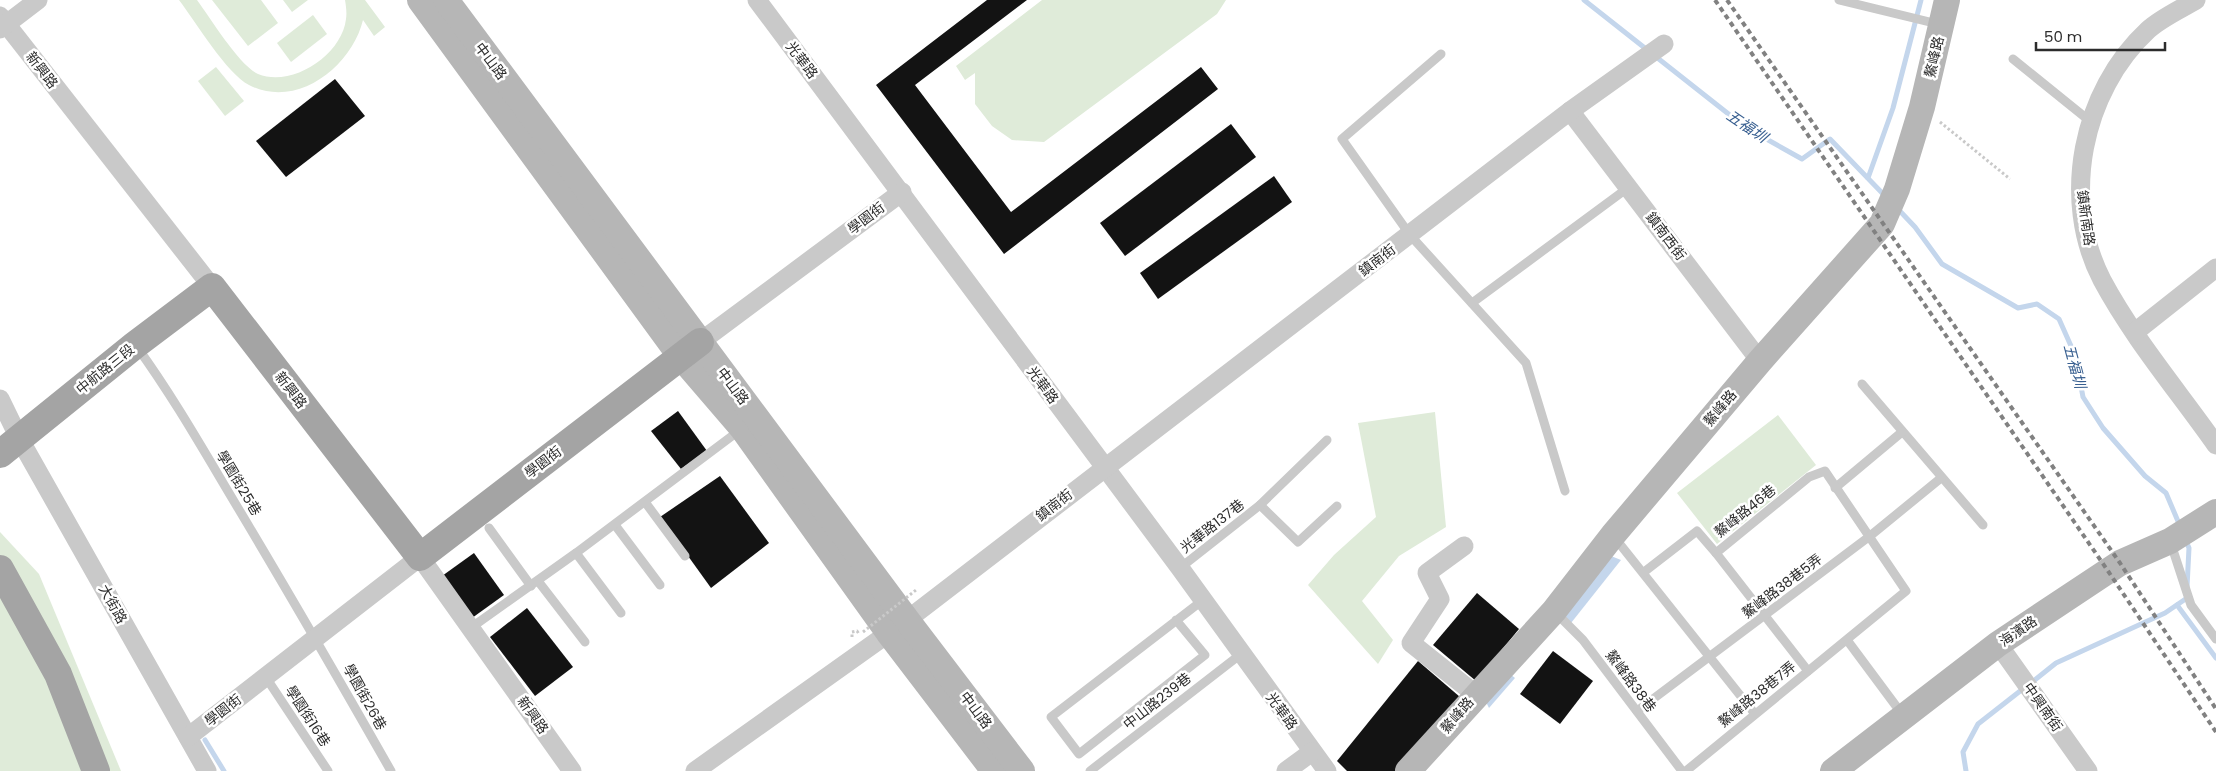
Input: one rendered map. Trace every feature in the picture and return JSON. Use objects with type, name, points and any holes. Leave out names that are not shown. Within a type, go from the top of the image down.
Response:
[{"type":"main road","name":"中航路三段","points":[[10,446],[135,345],[212,287]]},
{"type":"main road","name":"新興路","points":[[212,287],[420,556]]},
{"type":"main road","name":"學園街","points":[[420,556],[691,349]]},
{"type":"main road","points":[[0,569],[58,674],[96,771]]},
{"type":"street","points":[[2,23],[38,0]]},
{"type":"street","name":"中山路","points":[[420,0],[691,349],[742,428],[886,628],[994,771]]},
{"type":"street","name":"中山路","points":[[446,0],[886,628],[1022,771]]},
{"type":"street","name":"光華路","points":[[757,0],[902,192],[1103,467],[1180,568],[1327,771]]},
{"type":"street","name":"鰲峰路","points":[[1408,771],[1554,610],[1613,535],[1760,362],[1882,224],[1897,188],[1922,107],[1947,0]]},
{"type":"street","name":"鎮新南路","points":[[2196,0],[2149,29],[2125,57],[2098,100],[2085,141],[2081,190],[2087,242],[2102,279],[2135,332],[2216,445]]},
{"type":"street","name":"新興路","points":[[2,23],[212,287]]},
{"type":"street","name":"鎮南街","points":[[695,771],[1103,467],[1410,235],[1570,111],[1655,50]]},
{"type":"street","name":"鎮南西街","points":[[1570,111],[1760,362]]},
{"type":"street","name":"學園街","points":[[691,349],[902,192]]},
{"type":"street","points":[[2135,332],[2216,268]]},
{"type":"street","name":"大街路","points":[[0,399],[10,446],[207,771]]},
{"type":"street","name":"海濱路","points":[[1833,771],[1998,644],[2120,563],[2170,542],[2216,512]]},
{"type":"street","points":[[1464,546],[1427,573],[1440,599],[1411,643],[1476,694]]},
{"type":"street","name":"新興路","points":[[420,556],[572,771]]},
{"type":"street","name":"學園街","points":[[188,737],[420,556]]},
{"type":"street","name":"中興南街","points":[[1998,644],[2088,771]]},
{"type":"street","points":[[1286,771],[1312,752]]},
{"type":"lane","points":[[1839,0],[1941,25]]},
{"type":"lane","points":[[1441,54],[1342,139],[1410,235],[1526,362],[1565,492]]},
{"type":"lane","points":[[2013,59],[2091,122]]},
{"type":"lane","points":[[1472,303],[1629,187]]},
{"type":"lane","name":"學園街25巷","points":[[135,345],[160,380],[315,637]]},
{"type":"lane","points":[[1862,384],[1983,525]]},
{"type":"lane","points":[[472,627],[576,553],[742,428]]},
{"type":"lane","points":[[1870,536],[1835,488],[1902,432]]},
{"type":"lane","name":"光華路137巷","points":[[1180,568],[1260,505],[1327,440]]},
{"type":"lane","name":"鰲峰路46巷","points":[[1644,572],[1697,531],[1716,553],[1808,477],[1825,471],[1835,488]]},
{"type":"lane","name":"鰲峰路38巷5弄","points":[[1637,711],[1766,616],[1870,536],[1941,478]]},
{"type":"lane","points":[[645,502],[685,556]]},
{"type":"lane","name":"光華路137巷","points":[[1260,505],[1298,542],[1337,506]]},
{"type":"lane","points":[[615,524],[660,585]]},
{"type":"lane","points":[[489,528],[585,642]]},
{"type":"lane","points":[[1613,535],[1711,656],[1755,714]]},
{"type":"lane","name":"鰲峰路38巷7弄","points":[[1686,771],[1906,591],[1870,536]]},
{"type":"lane","points":[[2170,542],[2191,605],[2216,639]]},
{"type":"lane","points":[[576,553],[622,613]]},
{"type":"lane","points":[[1716,553],[1808,671]]},
{"type":"lane","points":[[1176,620],[1205,655],[1079,754],[1051,717],[1176,620],[1203,600]]},
{"type":"lane","name":"鰲峰路38巷","points":[[1554,610],[1583,640],[1682,771]]},
{"type":"lane","name":"學園街26巷","points":[[315,637],[391,771]]},
{"type":"lane","points":[[1847,640],[1904,717]]},
{"type":"lane","name":"中山路239巷","points":[[1090,771],[1241,654]]},
{"type":"lane","name":"學園街16巷","points":[[266,676],[328,771]]},
{"type":"path","points":[[1922,107],[2010,179]]},
{"type":"path","points":[[886,628],[916,590]]},
{"type":"green space","points":[[179,0],[197,0],[242,61],[258,74],[271,77],[286,76],[300,72],[325,56],[335,45],[342,32],[346,17],[345,0],[365,0],[385,27],[374,36],[363,20],[357,37],[347,53],[335,67],[320,79],[303,88],[286,92],[267,91],[249,85],[231,70]]},
{"type":"green space","points":[[212,0],[261,0],[278,23],[248,46]]},
{"type":"green space","points":[[283,0],[308,0],[292,12]]},
{"type":"green space","points":[[1042,0],[1226,0],[1217,14],[1044,142],[1012,140],[992,126],[975,104],[975,73],[965,80],[956,66]]},
{"type":"green space","points":[[313,15],[327,34],[291,62],[277,43]]},
{"type":"green space","points":[[216,67],[244,101],[225,116],[198,81]]},
{"type":"green space","points":[[1435,412],[1446,527],[1399,556],[1362,601],[1393,640],[1378,664],[1308,585],[1334,555],[1376,517],[1358,423]]},
{"type":"green space","points":[[1778,415],[1816,465],[1717,544],[1677,493]]},
{"type":"green space","points":[[0,532],[39,574],[121,771],[0,771]]},
{"type":"water","points":[[1611,556],[1621,560],[1571,623],[1565,617]]},
{"type":"water","points":[[1510,674],[1515,678],[1489,708],[1486,702]]},
{"type":"building","points":[[987,0],[1027,0],[915,85],[1011,212],[1201,67],[1218,89],[1004,254],[876,85]]},
{"type":"building","points":[[335,79],[365,116],[286,177],[256,141]]},
{"type":"building","points":[[1231,124],[1256,157],[1125,256],[1100,223]]},
{"type":"building","points":[[1274,176],[1292,202],[1158,299],[1140,273]]},
{"type":"building","points":[[678,411],[707,451],[681,469],[651,431]]},
{"type":"building","points":[[720,476],[769,543],[711,588],[660,517]]},
{"type":"building","points":[[474,553],[504,595],[472,618],[442,576]]},
{"type":"building","points":[[1477,593],[1519,629],[1476,681],[1433,645]]},
{"type":"building","points":[[527,608],[573,667],[535,696],[490,637]]},
{"type":"building","points":[[1553,651],[1593,681],[1560,724],[1520,694]]},
{"type":"building","points":[[1418,661],[1460,697],[1397,771],[1347,771],[1337,761]]},
{"type":"waterway","name":"五福圳","points":[[1584,0],[1745,127],[1802,159],[1830,139],[1886,197]]},
{"type":"waterway","points":[[1868,178],[1893,108],[1921,0]]},
{"type":"waterway","name":"五福圳","points":[[1897,208],[1915,227],[1942,264],[2018,308],[2037,304],[2059,319],[2075,355],[2083,397],[2103,428],[2145,476],[2166,493],[2180,526]]},
{"type":"waterway","name":"五福圳","points":[[2186,541],[2189,548],[2187,587]]},
{"type":"waterway","name":"五福圳","points":[[2031,683],[2056,663],[2165,613],[2187,598],[2187,595]]},
{"type":"waterway","points":[[2177,605],[2216,658]]},
{"type":"waterway","name":"五福圳","points":[[1966,771],[1963,752],[1978,724],[2024,688]]},
{"type":"waterway","points":[[205,740],[224,771]]},
{"type":"railway","points":[[1715,0],[2108,571],[2216,732]]},
{"type":"railway","points":[[1727,0],[2120,563],[2216,709]]}]
